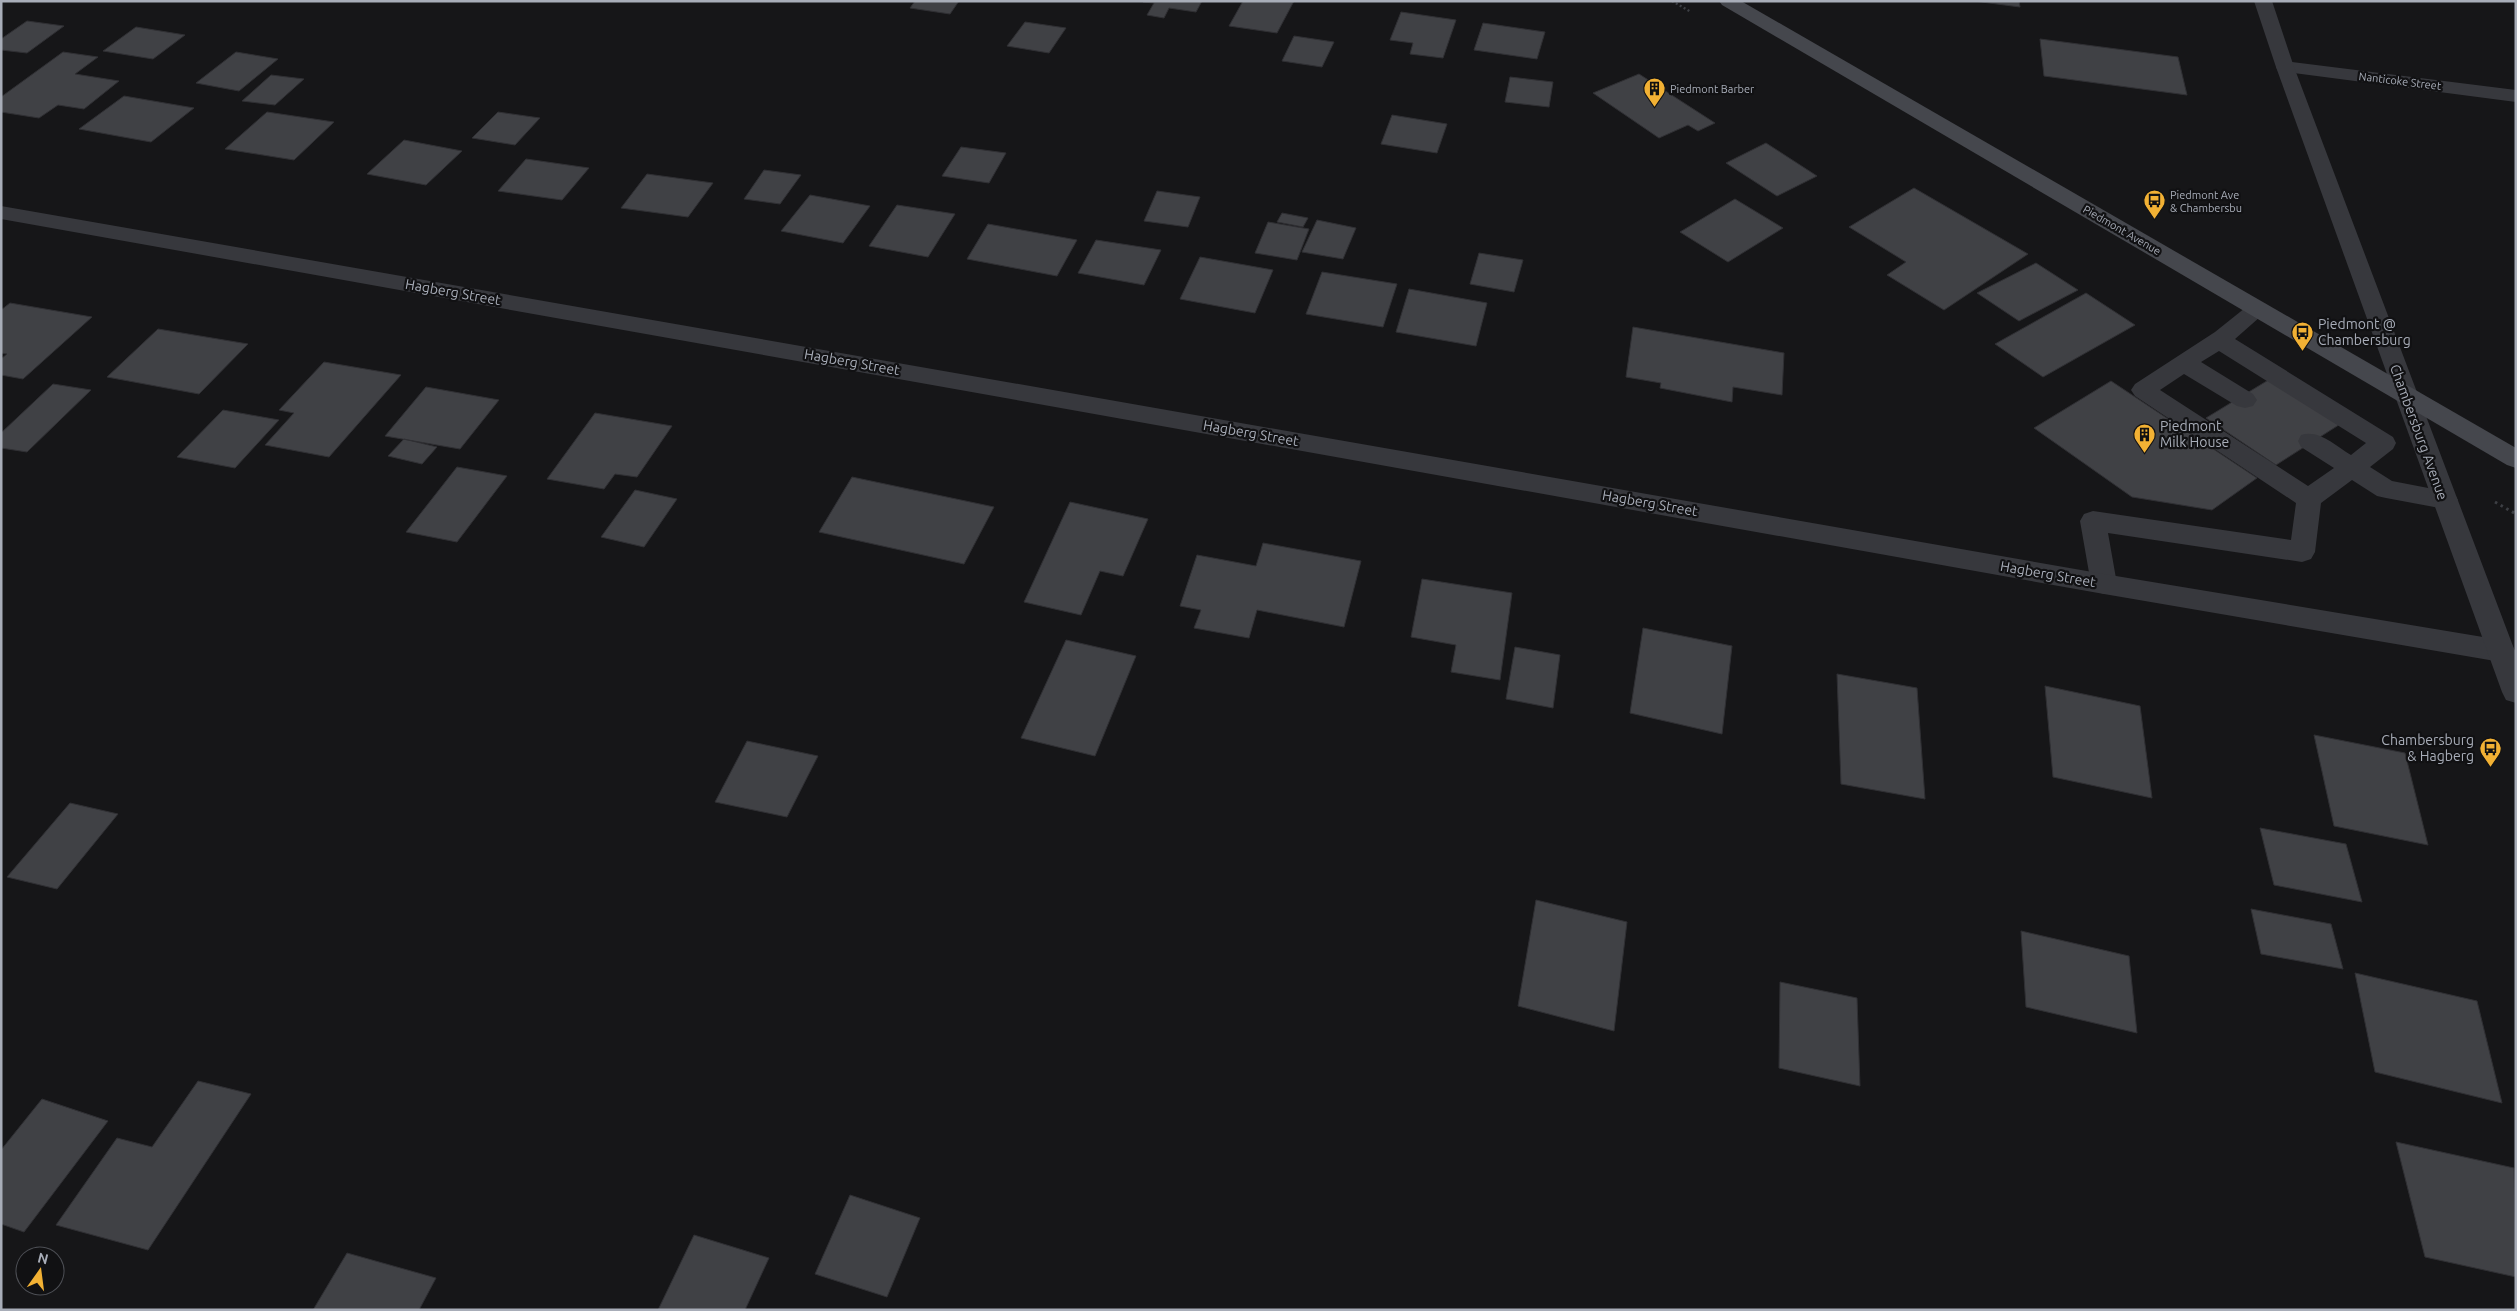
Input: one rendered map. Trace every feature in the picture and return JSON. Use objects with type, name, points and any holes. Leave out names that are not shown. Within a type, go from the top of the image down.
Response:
[{"type":"main road","name":"Piedmont Avenue","points":[[1728,1],[2516,459]]},
{"type":"street","name":"Chambersburg Avenue","points":[[2263,1],[2285,67],[2516,692]]},
{"type":"street","name":"Nanticoke Street","points":[[2285,67],[2516,96]]},
{"type":"street","name":"Hagberg Street","points":[[1,212],[2104,584],[2501,651]]},
{"type":"street","points":[[2258,309],[2144,390],[2309,499]]},
{"type":"street","points":[[2104,584],[2093,521],[2302,552],[2309,499],[2384,443],[2217,339]]},
{"type":"street","points":[[2183,362],[2245,400]]},
{"type":"street","points":[[2310,442],[2386,489],[2445,500]]},
{"type":"building","points":[[915,1],[959,1],[950,14],[910,8]]},
{"type":"building","points":[[1202,1],[1196,12],[1169,8],[1164,18],[1147,15],[1154,3],[1143,2]]},
{"type":"building","points":[[1243,1],[1294,1],[1277,33],[1229,26]]},
{"type":"building","points":[[1974,1],[2019,1],[2020,7]]},
{"type":"building","points":[[1401,12],[1456,20],[1443,58],[1410,54],[1413,43],[1390,40]]},
{"type":"building","points":[[27,21],[64,26],[27,53],[1,50],[1,39]]},
{"type":"building","points":[[1025,22],[1066,28],[1049,53],[1007,46]]},
{"type":"building","points":[[1483,23],[1545,32],[1537,59],[1474,50]]},
{"type":"building","points":[[136,27],[185,35],[153,59],[103,51]]},
{"type":"building","points":[[1294,36],[1334,42],[1322,67],[1282,61]]},
{"type":"building","points":[[2040,39],[2178,57],[2187,95],[2044,76]]},
{"type":"building","points":[[63,52],[98,57],[75,74],[119,81],[84,109],[58,105],[39,118],[1,112],[1,97]]},
{"type":"building","points":[[236,52],[278,59],[239,91],[196,83]]},
{"type":"building","name":"Piedmont Barber","points":[[1639,74],[1715,123],[1698,131],[1688,125],[1659,138],[1593,93]]},
{"type":"building","points":[[271,75],[304,79],[275,105],[242,101]]},
{"type":"building","points":[[1510,77],[1553,82],[1549,107],[1505,102]]},
{"type":"building","points":[[124,96],[194,108],[151,142],[79,129]]},
{"type":"building","points":[[267,112],[334,122],[294,160],[225,149]]},
{"type":"building","points":[[498,112],[540,118],[515,145],[472,138]]},
{"type":"building","points":[[1392,115],[1447,124],[1437,153],[1381,144]]},
{"type":"building","points":[[404,140],[462,151],[426,185],[367,174]]},
{"type":"building","points":[[1766,143],[1817,176],[1777,196],[1726,163]]},
{"type":"building","points":[[961,147],[1006,153],[989,183],[942,176]]},
{"type":"building","points":[[526,159],[589,168],[562,200],[498,191]]},
{"type":"building","points":[[764,170],[801,175],[780,204],[744,199]]},
{"type":"building","points":[[647,174],[713,183],[688,217],[621,208]]},
{"type":"building","points":[[1914,188],[2028,254],[1944,310],[1887,275],[1906,262],[1849,227]]},
{"type":"building","points":[[1157,191],[1200,197],[1188,227],[1144,221]]},
{"type":"building","points":[[810,195],[870,206],[843,243],[781,231]]},
{"type":"building","points":[[1735,199],[1783,228],[1728,262],[1680,232]]},
{"type":"building","points":[[897,205],[955,214],[928,257],[869,246]]},
{"type":"building","points":[[1282,213],[1308,218],[1303,227],[1277,222]]},
{"type":"building","points":[[1317,220],[1356,228],[1343,259],[1302,252]]},
{"type":"building","points":[[1268,222],[1309,229],[1297,260],[1255,253]]},
{"type":"building","points":[[988,224],[1077,240],[1057,276],[967,259]]},
{"type":"building","points":[[1096,240],[1161,250],[1144,285],[1078,273]]},
{"type":"building","points":[[1479,253],[1523,260],[1514,292],[1470,284]]},
{"type":"building","points":[[1200,257],[1273,270],[1255,313],[1180,299]]},
{"type":"building","points":[[2036,263],[2078,290],[2019,321],[1977,293]]},
{"type":"building","points":[[1322,272],[1397,284],[1383,327],[1306,314]]},
{"type":"building","points":[[1409,289],[1487,303],[1476,346],[1396,332]]},
{"type":"building","points":[[2086,293],[2135,325],[2043,377],[1995,344]]},
{"type":"building","points":[[10,303],[92,317],[23,379],[1,375],[1,359],[7,354],[1,353],[1,310]]},
{"type":"building","points":[[1633,327],[1784,353],[1782,395],[1733,387],[1732,402],[1660,388],[1661,383],[1626,377]]},
{"type":"building","points":[[158,329],[248,344],[199,394],[107,377]]},
{"type":"building","points":[[324,362],[401,375],[329,457],[265,445],[294,413],[279,410]]},
{"type":"building","points":[[2275,376],[2345,421],[2276,465],[2206,418]]},
{"type":"building","name":"Piedmont Milk House","points":[[2111,381],[2257,478],[2212,510],[2132,497],[2034,428]]},
{"type":"building","points":[[53,384],[91,390],[27,452],[1,448],[1,433]]},
{"type":"building","points":[[426,387],[499,400],[460,449],[385,436]]},
{"type":"building","points":[[223,410],[279,420],[235,468],[177,457]]},
{"type":"building","points":[[595,413],[672,426],[637,477],[615,474],[604,489],[547,479]]},
{"type":"building","points":[[404,439],[437,447],[422,464],[388,456]]},
{"type":"building","points":[[457,467],[507,476],[457,542],[406,532]]},
{"type":"building","points":[[852,477],[994,507],[964,564],[819,532]]},
{"type":"building","points":[[635,490],[677,499],[644,547],[601,537]]},
{"type":"building","points":[[1070,502],[1148,519],[1123,576],[1100,571],[1081,615],[1024,602]]},
{"type":"building","points":[[1263,543],[1361,561],[1344,627],[1257,610],[1249,638],[1194,628],[1201,610],[1180,606],[1197,555],[1256,566]]},
{"type":"building","points":[[1422,579],[1512,593],[1500,680],[1451,672],[1456,645],[1411,637]]},
{"type":"building","points":[[1643,628],[1732,646],[1722,734],[1630,713]]},
{"type":"building","points":[[1066,640],[1136,656],[1095,756],[1021,738]]},
{"type":"building","points":[[1515,647],[1560,655],[1553,708],[1506,699]]},
{"type":"building","points":[[1837,674],[1917,688],[1925,799],[1841,784]]},
{"type":"building","points":[[2045,686],[2140,706],[2152,798],[2053,777]]},
{"type":"building","points":[[2314,735],[2405,753],[2428,845],[2334,826]]},
{"type":"building","points":[[747,741],[818,756],[787,817],[715,802]]},
{"type":"building","points":[[70,803],[118,814],[57,889],[7,877]]},
{"type":"building","points":[[2260,828],[2346,844],[2362,902],[2274,885]]},
{"type":"building","points":[[1536,900],[1627,922],[1614,1031],[1518,1006]]},
{"type":"building","points":[[2251,909],[2331,924],[2343,969],[2261,954]]},
{"type":"building","points":[[2021,931],[2129,956],[2137,1033],[2026,1007]]},
{"type":"building","points":[[2355,973],[2477,1001],[2502,1103],[2375,1072]]},
{"type":"building","points":[[1780,982],[1857,998],[1860,1086],[1779,1068]]},
{"type":"building","points":[[198,1081],[251,1094],[148,1250],[56,1225],[117,1138],[152,1147]]},
{"type":"building","points":[[42,1099],[108,1121],[24,1232],[1,1224],[1,1150]]},
{"type":"building","points":[[2396,1142],[2514,1168],[2516,1277],[2425,1257]]},
{"type":"building","points":[[850,1195],[920,1218],[887,1297],[815,1274]]},
{"type":"building","points":[[694,1235],[769,1258],[745,1310],[658,1310]]},
{"type":"building","points":[[347,1253],[436,1278],[419,1310],[313,1310]]},
{"type":"place","name":"Piedmont Barber","points":[[1654,108]]},
{"type":"place","name":"Piedmont Ave & Chambersbu","points":[[2154,220]]},
{"type":"place","name":"Piedmont @ Chambersburg","points":[[2302,351]]},
{"type":"place","name":"Piedmont Milk House","points":[[2144,453]]},
{"type":"place","name":"Chambersburg & Hagberg","points":[[2490,767]]}]
